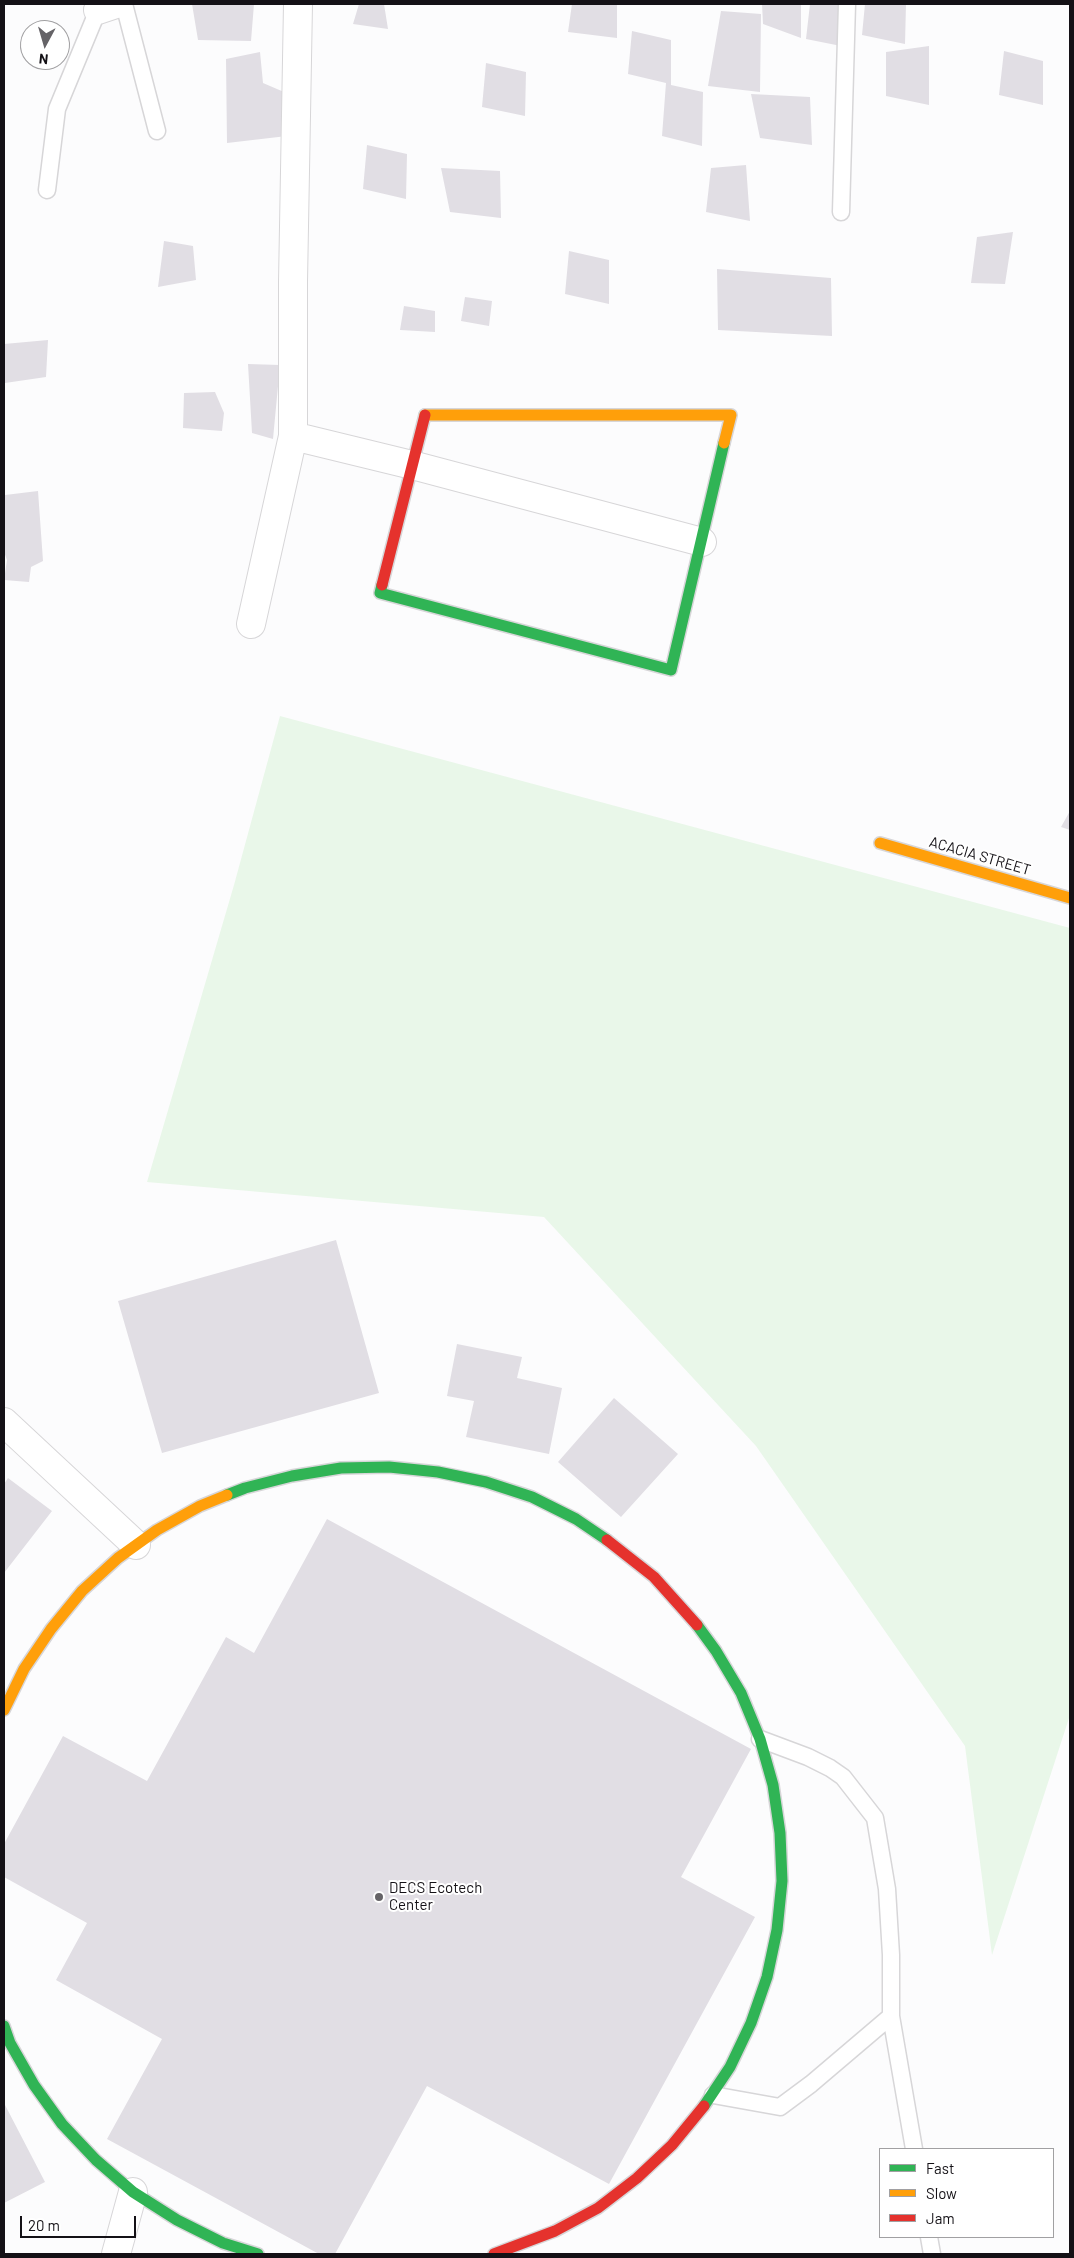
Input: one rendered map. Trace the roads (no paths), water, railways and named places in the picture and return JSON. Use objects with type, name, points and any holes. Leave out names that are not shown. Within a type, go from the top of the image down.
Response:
[{"type":"street","points":[[251,624],[293,436],[293,282],[298,4]]},
{"type":"street","points":[[424,415],[731,415],[702,542],[672,670],[380,593],[424,415]]},
{"type":"street","points":[[293,436],[412,465],[702,542]]},
{"type":"street","name":"ACACIA STREET","points":[[880,843],[1070,898]]},
{"type":"street","points":[[4,1422],[136,1546]]},
{"type":"street","points":[[4,1710],[24,1669],[51,1629],[82,1591],[118,1558],[157,1530],[200,1506],[245,1488],[292,1476],[341,1468],[389,1467],[438,1472],[486,1482],[532,1498],[576,1519],[616,1546],[654,1577],[687,1612],[716,1651],[741,1694],[760,1739],[772,1785],[780,1833],[782,1881],[777,1930],[767,1977],[751,2023],[730,2067],[713,2095],[672,2145],[637,2178],[598,2208],[555,2231],[494,2254]]},
{"type":"street","points":[[4,2026],[34,2085],[62,2124],[96,2160],[133,2192],[177,2220],[217,2249],[258,2254]]},
{"type":"street","points":[[116,2254],[133,2192]]},
{"type":"lane","points":[[124,4],[157,131]]},
{"type":"lane","points":[[841,212],[846,4]]},
{"type":"lane","points":[[47,190],[57,109],[103,6]]},
{"type":"lane","points":[[760,1739],[808,1757],[830,1768],[843,1777],[875,1818],[887,1889],[891,1956],[891,2016],[914,2148]]},
{"type":"lane","points":[[713,2095],[780,2107],[811,2084],[891,2016]]},
{"type":"lane","points":[[929,2238],[932,2254]]},
{"type":"place","name":"DECS Ecotech Center","points":[[379,1897]]}]
